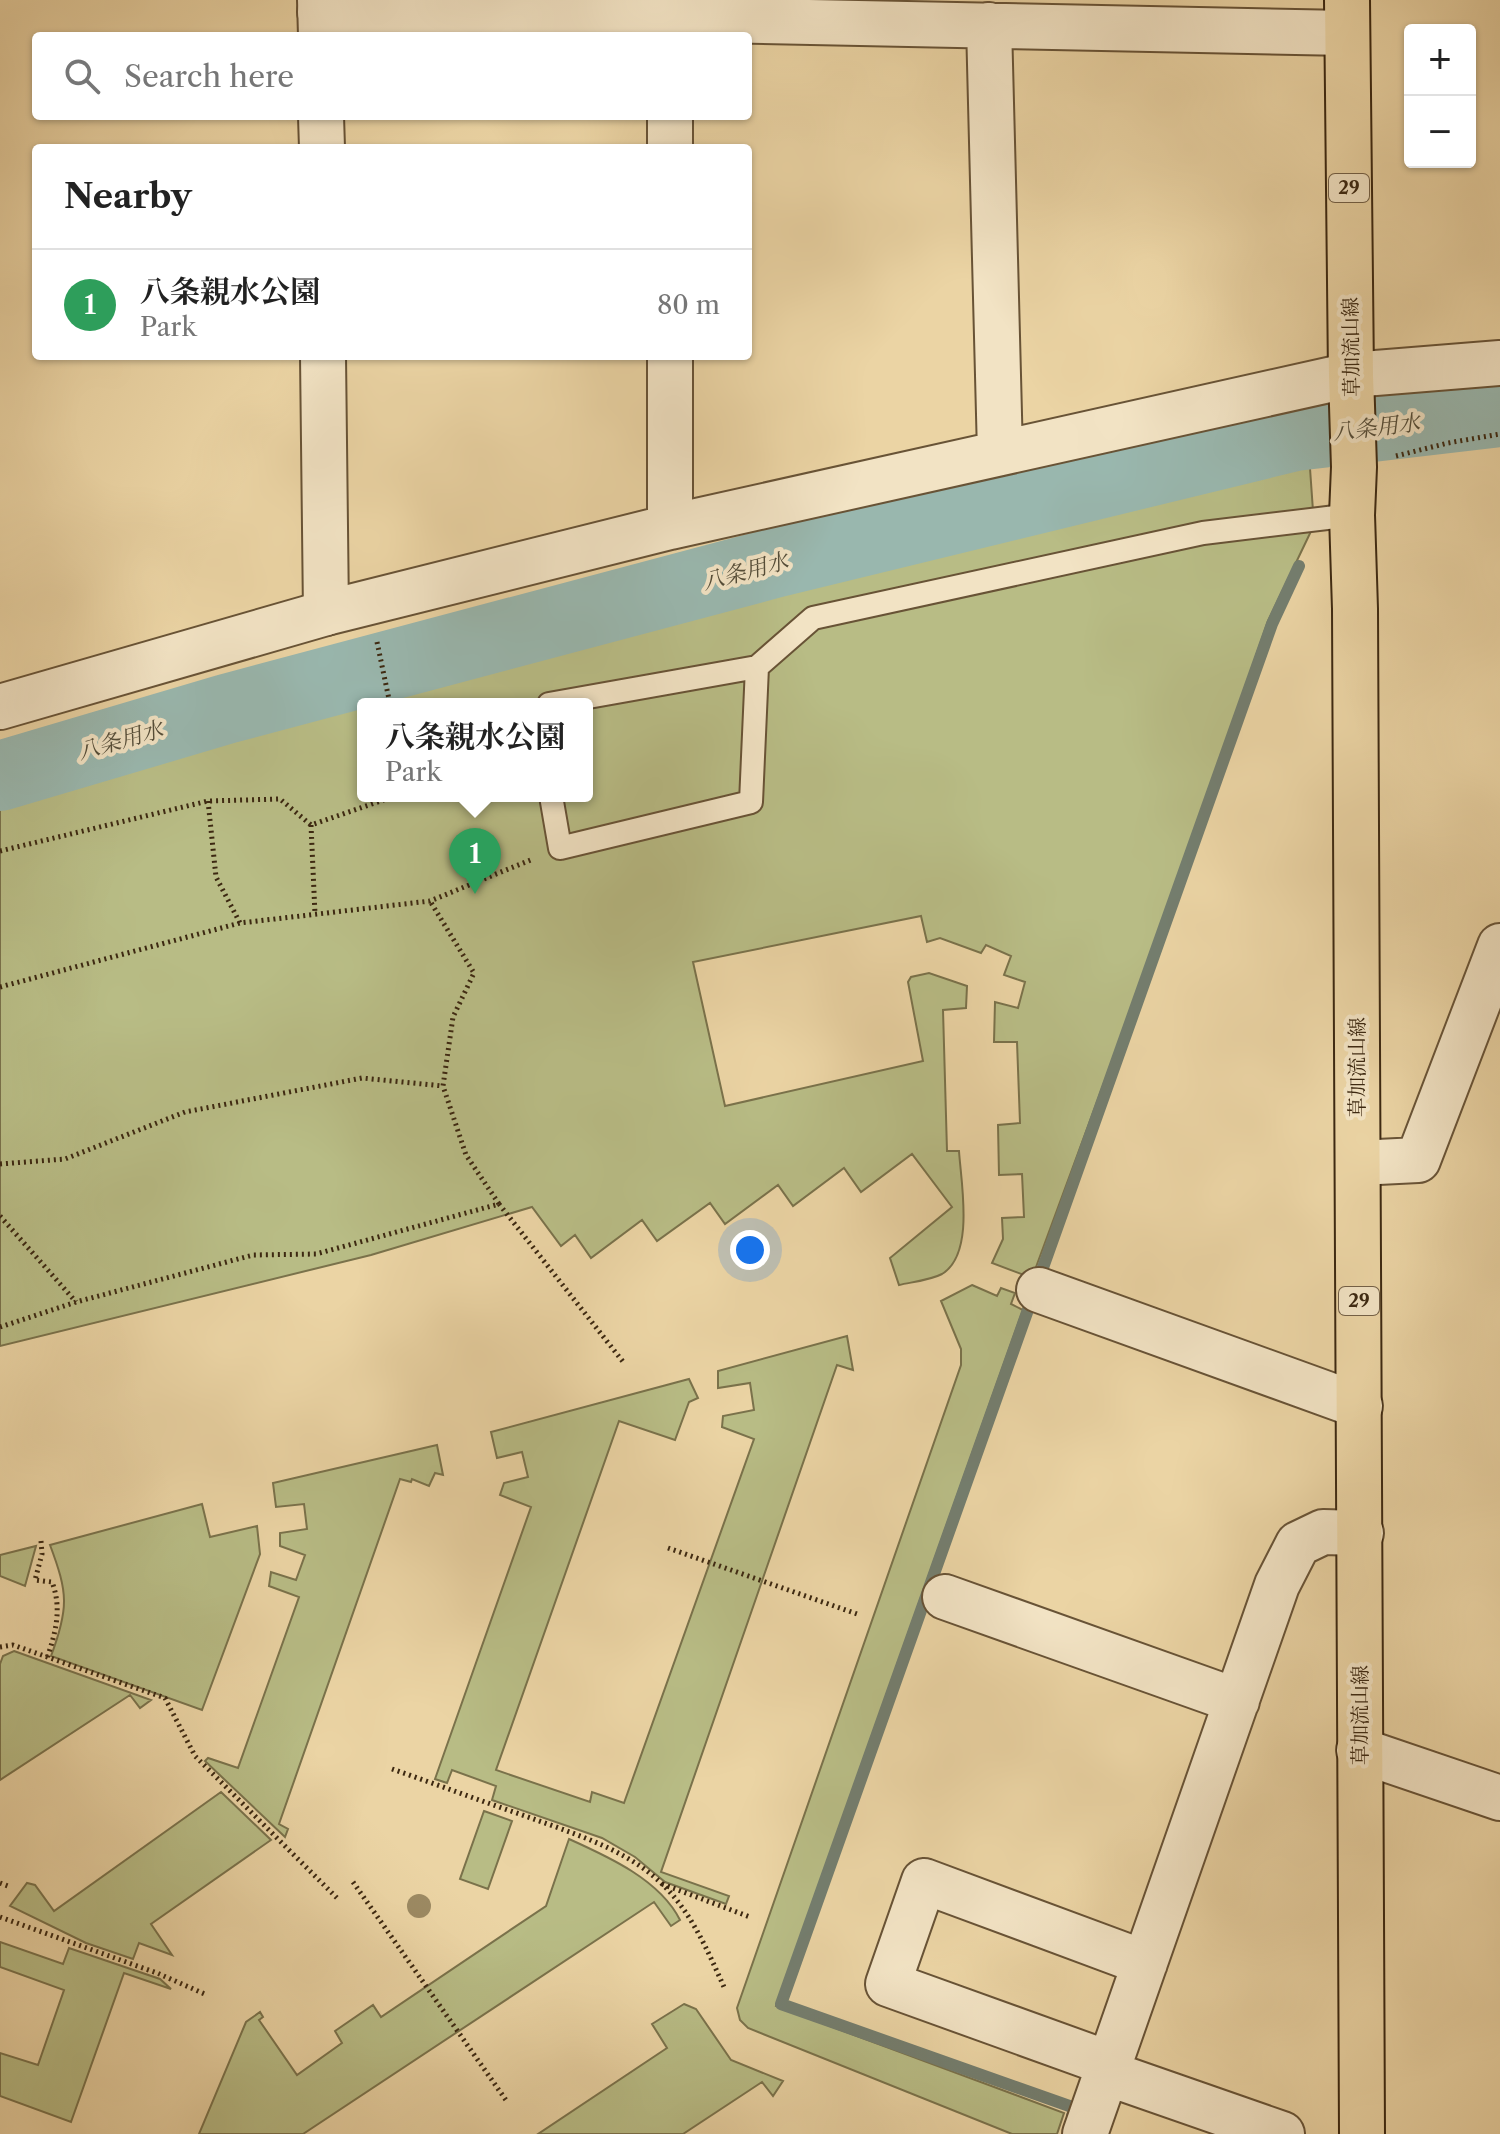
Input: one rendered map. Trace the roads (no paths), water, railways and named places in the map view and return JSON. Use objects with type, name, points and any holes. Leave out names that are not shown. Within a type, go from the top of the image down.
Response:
[{"type":"main road","name":"草加流山線","points":[[1347,16],[1354,467],[1362,2134]]},
{"type":"street","points":[[320,16],[670,28],[989,25],[1347,16]]},
{"type":"street","points":[[989,25],[1000,453]]},
{"type":"street","points":[[321,120],[322,144]]},
{"type":"street","points":[[670,120],[670,144]]},
{"type":"street","points":[[323,360],[326,613]]},
{"type":"street","points":[[670,360],[670,527]]},
{"type":"street","points":[[0,707],[326,613],[670,527],[1351,375],[1500,363]]},
{"type":"street","points":[[1358,1163],[1418,1160],[1500,946]]},
{"type":"street","points":[[1039,1290],[1360,1406]]},
{"type":"street","points":[[1085,2134],[1277,1585],[1298,1544],[1323,1532],[1361,1533]]},
{"type":"street","points":[[945,1597],[1237,1701]]},
{"type":"street","points":[[1359,1750],[1500,1798]]},
{"type":"street","points":[[1145,1963],[924,1881],[888,1984],[1282,2134]]},
{"type":"lane","points":[[583,698],[757,667],[813,618],[1203,533],[1352,515]]},
{"type":"lane","points":[[552,802],[560,848],[751,802],[757,667]]},
{"type":"waterway","name":"八条用水","points":[[0,776],[226,709],[774,563],[1295,436],[1500,412]]},
{"type":"waterway","points":[[1072,2116],[1075,2108],[781,2004],[1272,624],[1299,566]]},
{"type":"place","name":"八条親水公園","points":[[475,894]]}]
